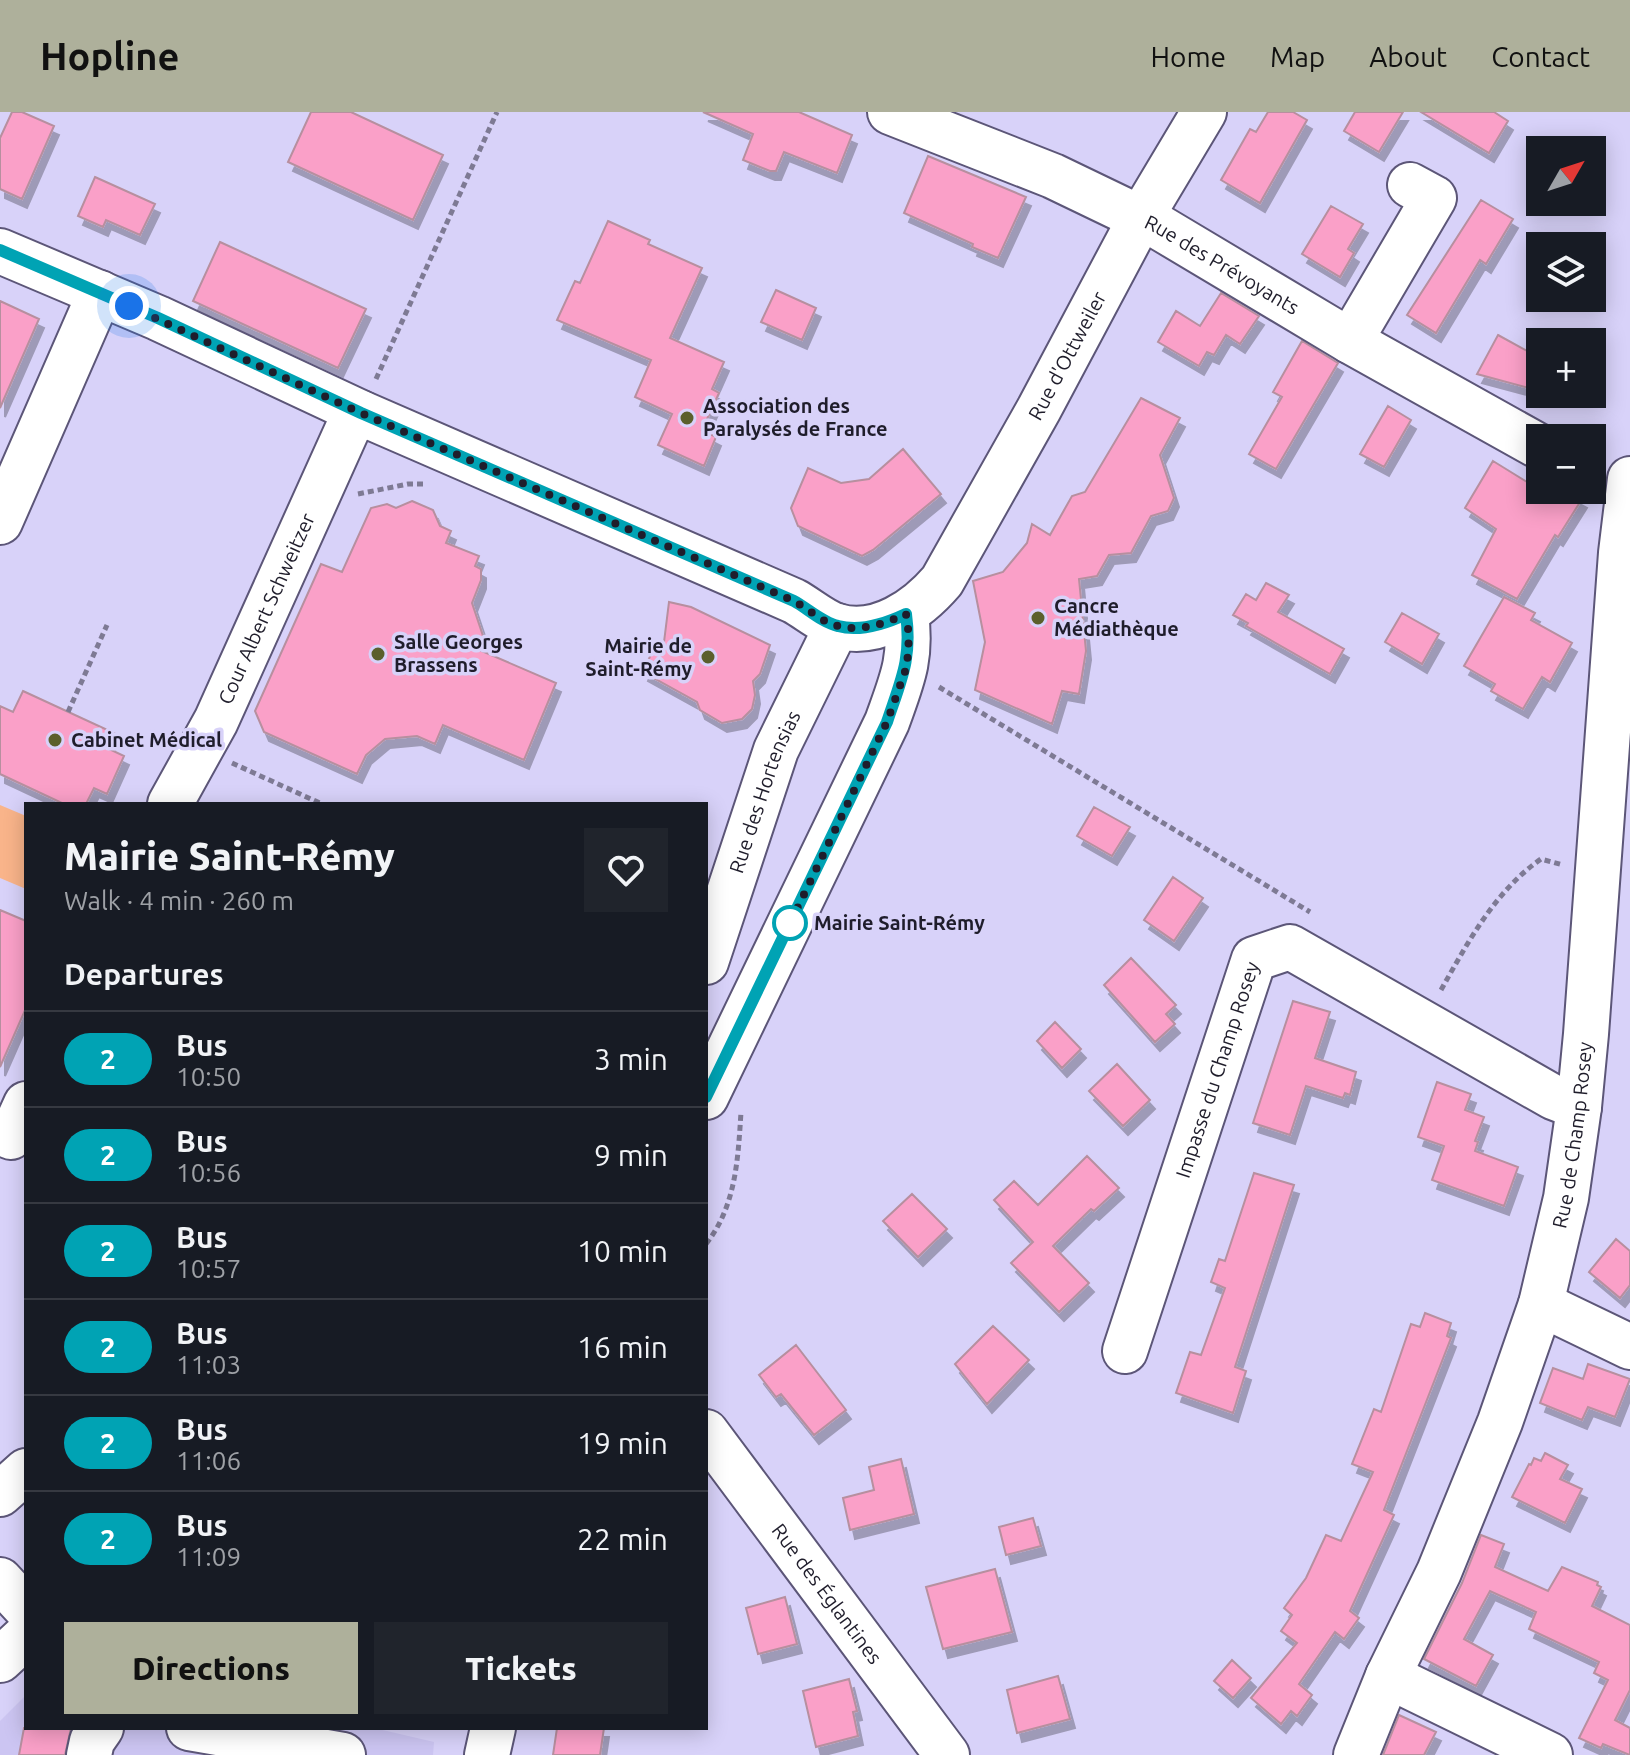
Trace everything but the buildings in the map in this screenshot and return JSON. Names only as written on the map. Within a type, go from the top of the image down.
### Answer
[{"type":"street","name":"Rue des Prévoyants","points":[[890,112],[1053,176],[1159,227],[1350,341],[1526,439]]},
{"type":"street","name":"Rue d'Ottweiler","points":[[914,622],[949,570],[1140,219],[1204,112]]},
{"type":"street","points":[[1350,341],[1434,198],[1410,185]]},
{"type":"street","points":[[0,251],[100,293],[361,413],[794,601],[837,626],[914,622],[907,666],[887,722],[708,1093]]},
{"type":"street","points":[[0,522],[100,293]]},
{"type":"street","name":"Cour Albert Schweitzer","points":[[171,802],[216,721],[348,428],[361,413]]},
{"type":"street","name":"Rue de Champ Rosey","points":[[1356,1755],[1388,1676],[1445,1559],[1500,1422],[1541,1304],[1566,1198],[1608,891],[1626,555],[1617,482]]},
{"type":"street","name":"Rue des Hortensias","points":[[708,956],[776,750],[837,626]]},
{"type":"street","name":"Impasse du Champ Rosey","points":[[1125,1351],[1254,959],[1290,947],[1553,1097],[1579,1107]]},
{"type":"street","points":[[1541,1304],[1630,1347]]},
{"type":"street","name":"Rue des Églantines","points":[[708,1435],[947,1755]]},
{"type":"street","points":[[0,1494],[24,1473]]},
{"type":"street","points":[[0,1580],[24,1606]]},
{"type":"street","points":[[0,1660],[24,1638]]},
{"type":"street","points":[[1388,1676],[1550,1755]]},
{"type":"street","points":[[89,1755],[92,1741],[100,1730]]},
{"type":"street","points":[[200,1730],[343,1755]]},
{"type":"street","points":[[487,1755],[493,1730]]},
{"type":"path","points":[[361,413],[497,112]]},
{"type":"path","points":[[311,510],[372,489],[436,484]]},
{"type":"path","points":[[914,622],[938,687],[1318,917]]},
{"type":"path","points":[[68,712],[107,625]]},
{"type":"path","points":[[201,749],[318,802]]},
{"type":"path","points":[[1427,983],[1440,991],[1473,934],[1491,910],[1518,876],[1541,859],[1608,891]]},
{"type":"shaded area","points":[[0,805],[24,815],[24,888],[0,878]]},
{"type":"shaded area","points":[[24,1697],[24,1730],[383,1730],[434,1742],[433,1755],[0,1755],[0,1721]]},
{"type":"bus line","name":"2","points":[[0,250],[158,318],[361,413],[794,601],[837,626],[888,623],[906,614],[909,636],[907,666],[887,722],[708,1093]]},
{"type":"place","name":"Association des Paralysés de France","points":[[687,418]]},
{"type":"place","name":"Cancre Médiathèque","points":[[1038,618]]},
{"type":"place","name":"Salle Georges Brassens","points":[[378,654]]},
{"type":"place","name":"Mairie de Saint-Rémy","points":[[708,657]]},
{"type":"place","name":"Cabinet Médical","points":[[55,740]]},
{"type":"place","name":"Mairie Saint-Rémy","points":[[790,923]]},
{"type":"route","points":[[129,306],[361,413],[794,601],[837,626],[888,623],[906,614],[909,636],[907,666],[887,722],[785,934],[790,923]]}]
